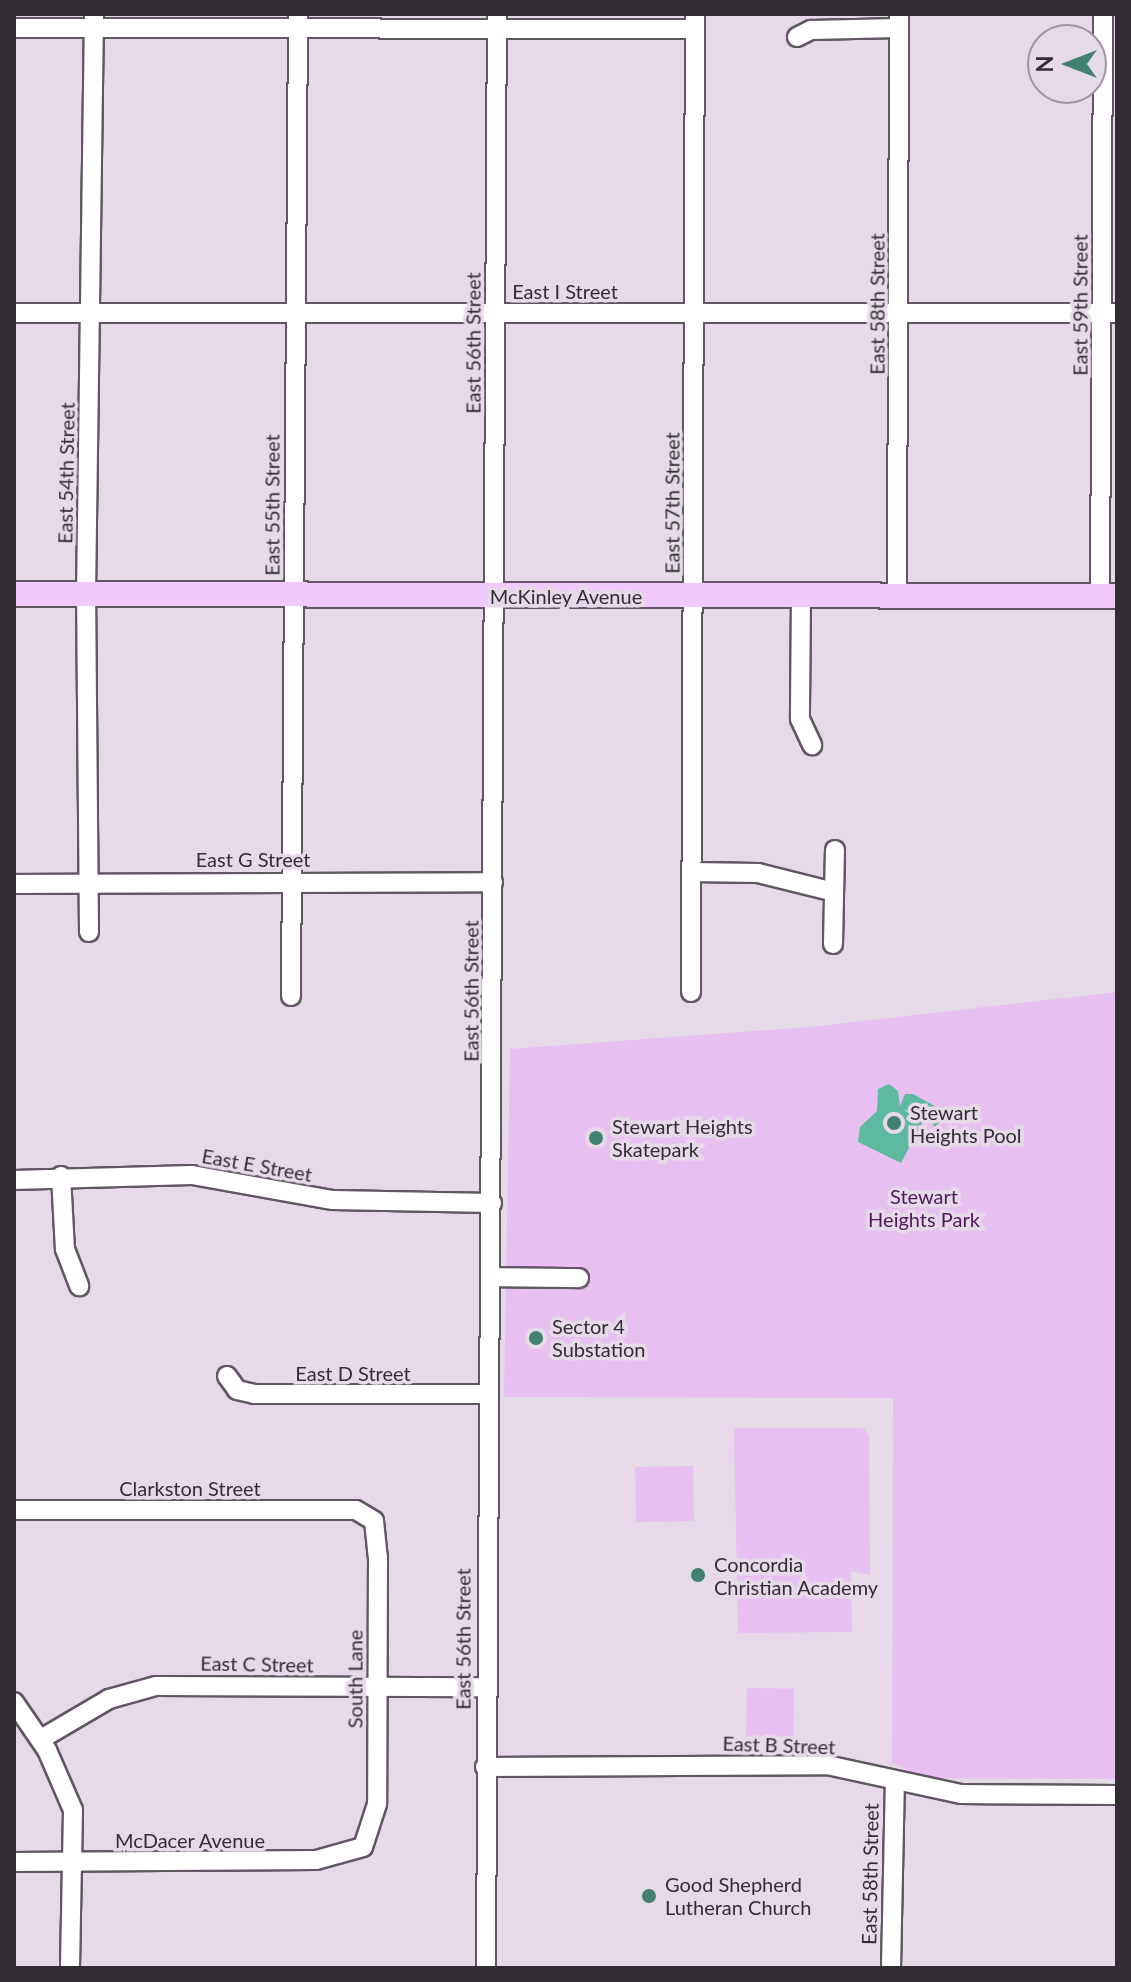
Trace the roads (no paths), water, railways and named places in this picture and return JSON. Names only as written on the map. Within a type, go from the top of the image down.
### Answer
[{"type":"main road","name":"McKinley Avenue","points":[[14,594],[1108,596]]},
{"type":"street","points":[[14,28],[94,21],[695,22]]},
{"type":"street","name":"East 54th Street","points":[[89,932],[86,595],[94,21]]},
{"type":"street","name":"East 55th Street","points":[[291,996],[298,21]]},
{"type":"street","points":[[797,37],[811,30],[899,21]]},
{"type":"street","name":"East 58th Street","points":[[897,595],[899,21]]},
{"type":"street","name":"East 59th Street","points":[[1108,21],[1108,596]]},
{"type":"street","name":"East 56th Street","points":[[486,1968],[485,1687],[492,1203],[497,22]]},
{"type":"street","name":"East 57th Street","points":[[691,992],[695,22]]},
{"type":"street","name":"East I Street","points":[[14,313],[1110,313]]},
{"type":"street","points":[[801,595],[800,719],[812,745]]},
{"type":"street","points":[[833,944],[835,850]]},
{"type":"street","points":[[692,872],[758,873],[834,892]]},
{"type":"street","name":"East G Street","points":[[14,884],[493,882]]},
{"type":"street","name":"East E Street","points":[[14,1180],[61,1176],[192,1175],[333,1200],[492,1203]]},
{"type":"street","points":[[61,1176],[65,1249],[79,1286]]},
{"type":"street","points":[[491,1277],[579,1278]]},
{"type":"street","name":"East D Street","points":[[227,1376],[237,1390],[254,1394],[488,1394]]},
{"type":"street","name":"Clarkston Street","points":[[14,1510],[366,1513]]},
{"type":"street","name":"South Lane","points":[[363,1847],[376,1811],[378,1687],[378,1537],[366,1513]]},
{"type":"street","name":"East C Street","points":[[41,1739],[109,1699],[139,1688],[485,1687]]},
{"type":"street","points":[[14,1702],[41,1739],[73,1810],[68,1863],[70,1968]]},
{"type":"street","name":"East B Street","points":[[485,1767],[827,1765],[961,1794],[1117,1795]]},
{"type":"street","name":"East 58th Street","points":[[891,1968],[895,1782]]},
{"type":"street","name":"McDacer Avenue","points":[[14,1862],[316,1860],[363,1847]]},
{"type":"place","name":"Stewart Heights Pool","points":[[894,1123]]},
{"type":"place","name":"Stewart Heights Skatepark","points":[[596,1138]]},
{"type":"place","name":"Sector 4 Substation","points":[[536,1338]]},
{"type":"place","name":"Concordia Christian Academy","points":[[698,1575]]},
{"type":"place","name":"Good Shepherd Lutheran Church","points":[[649,1896]]},
{"type":"park label","name":"Stewart Heights Park","points":[[924,1208]]}]
